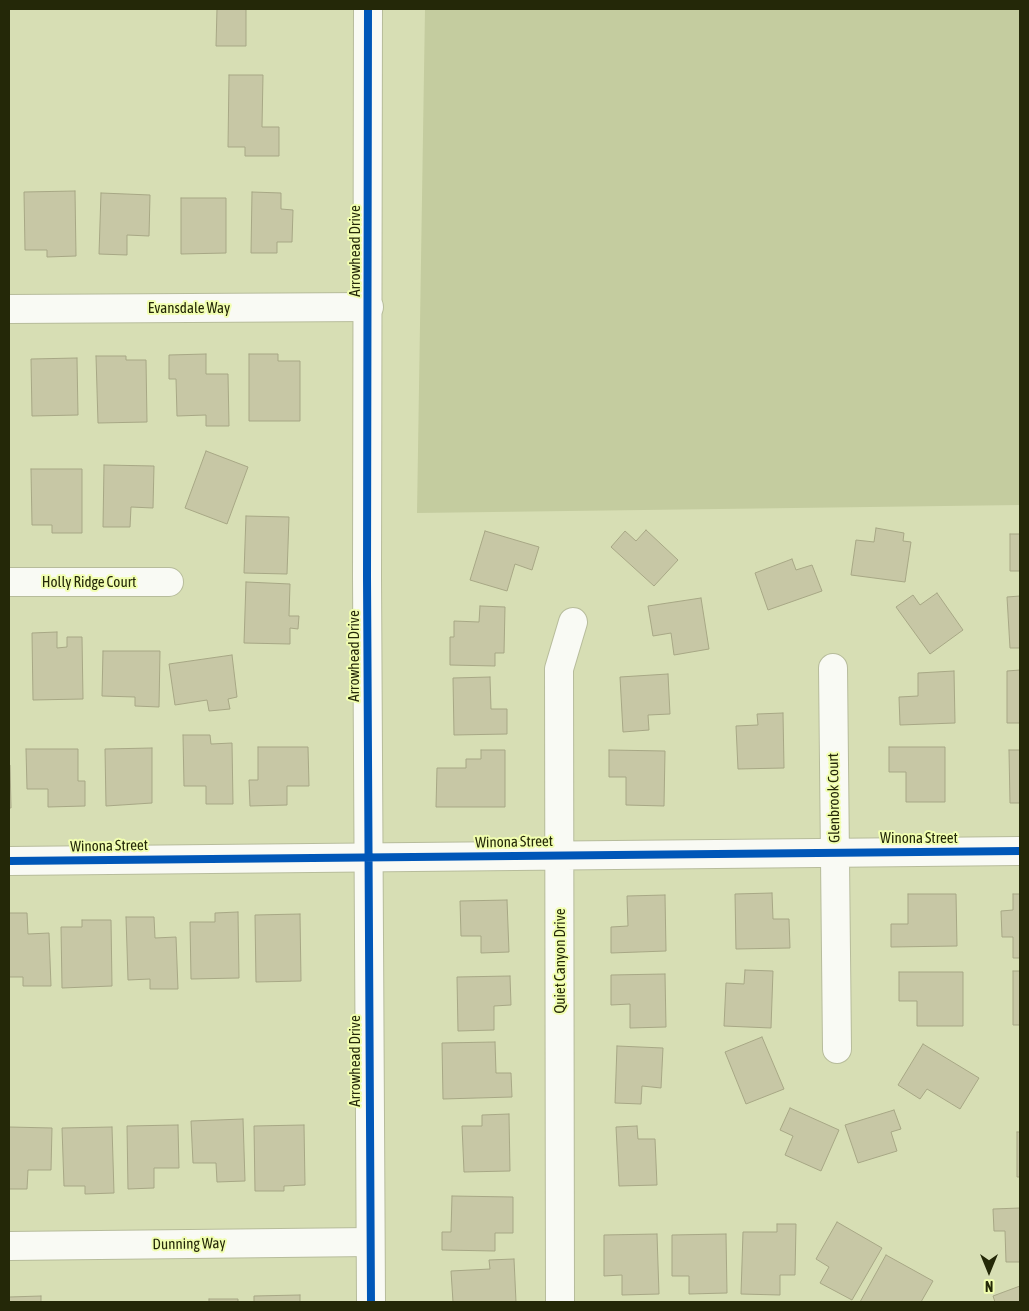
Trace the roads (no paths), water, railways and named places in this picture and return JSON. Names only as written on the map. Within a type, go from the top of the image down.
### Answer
[{"type":"street","name":"Arrowhead Drive","points":[[368,9],[368,857],[371,1302]]},
{"type":"street","name":"Evansdale Way","points":[[9,309],[369,307]]},
{"type":"street","name":"Holly Ridge Court","points":[[9,582],[169,582]]},
{"type":"street","name":"Quiet Canyon Drive","points":[[560,1302],[560,669],[573,622]]},
{"type":"street","name":"Glenbrook Court","points":[[833,668],[837,1049]]},
{"type":"street","name":"Winona Street","points":[[9,861],[1020,851]]},
{"type":"street","name":"Dunning Way","points":[[9,1246],[370,1242]]}]
